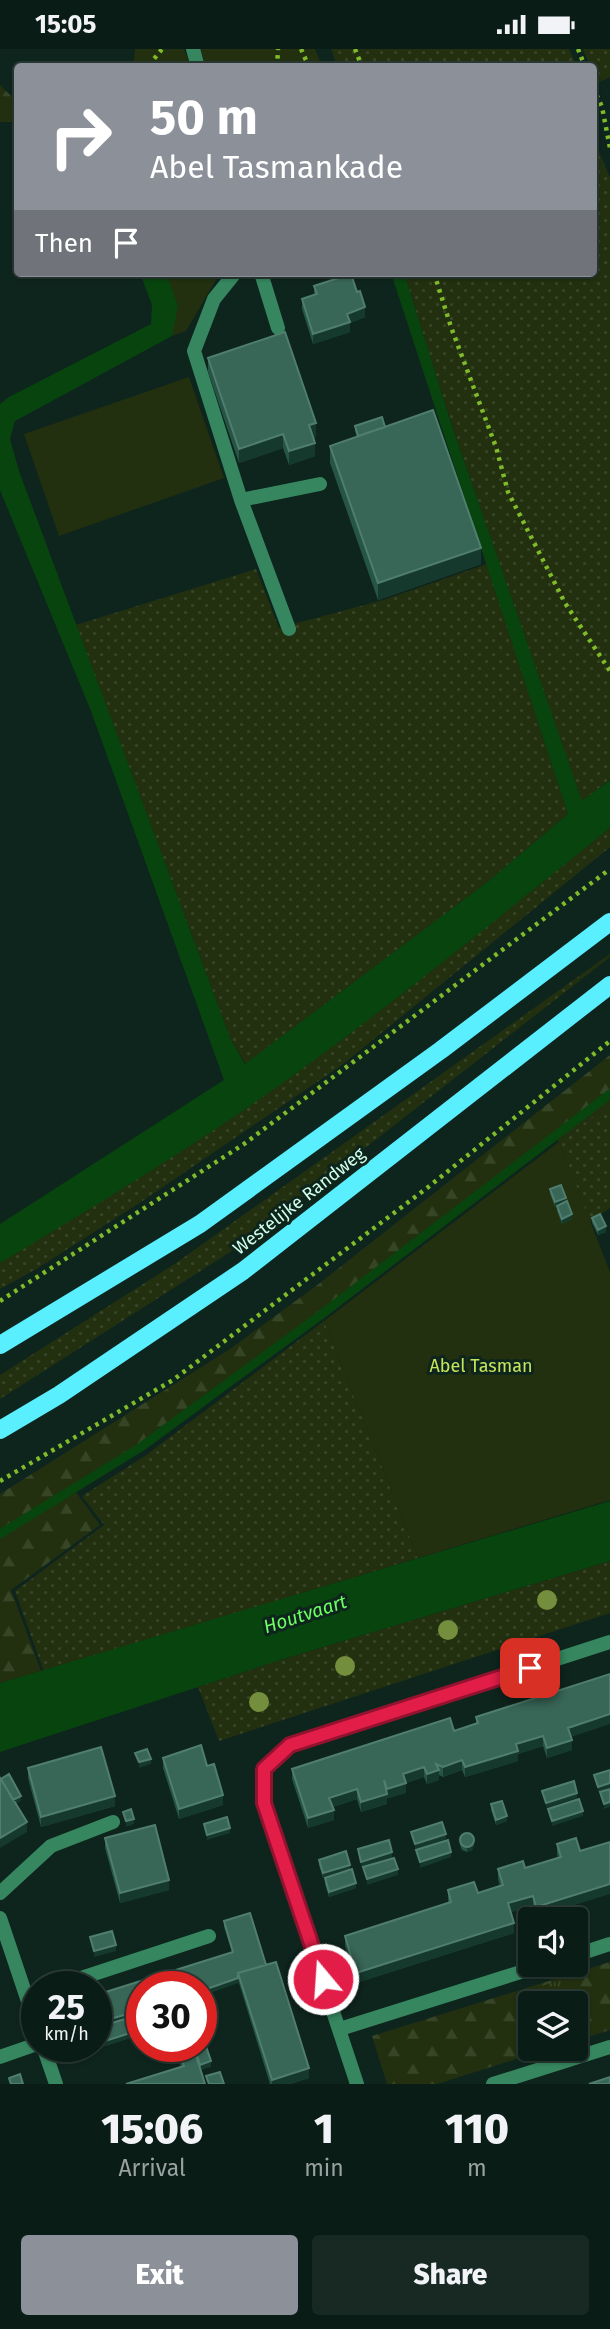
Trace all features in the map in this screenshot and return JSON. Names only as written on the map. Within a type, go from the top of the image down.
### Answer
[{"type":"main road","name":"Westelijke Randweg","points":[[0,1345],[200,1224],[441,1050],[610,922]]},
{"type":"main road","name":"Westelijke Randweg","points":[[0,1430],[59,1395],[243,1271],[610,985]]},
{"type":"street","points":[[231,277],[214,299],[194,351],[241,500],[289,629]]},
{"type":"street","points":[[262,277],[278,328]]},
{"type":"street","points":[[241,500],[320,484]]},
{"type":"street","points":[[357,2084],[264,1803],[264,1769],[290,1745],[610,1642]]},
{"type":"street","points":[[0,1893],[51,1846],[113,1822]]},
{"type":"street","points":[[0,1919],[22,1971]]},
{"type":"street","points":[[103,1971],[209,1936]]},
{"type":"street","points":[[588,1951],[610,1944]]},
{"type":"street","points":[[340,2029],[518,1973]]},
{"type":"street","points":[[493,2084],[610,2047]]},
{"type":"street","points":[[0,2057],[21,2050]]},
{"type":"street","points":[[48,2062],[56,2084]]},
{"type":"path","points":[[597,96],[602,107],[610,148]]},
{"type":"path","points":[[435,277],[495,447],[508,492],[565,603],[610,671]]},
{"type":"path","points":[[0,1301],[244,1144],[610,869]]},
{"type":"path","points":[[0,1481],[173,1380],[427,1188],[610,1041]]},
{"type":"green space","points":[[135,49],[184,49],[190,63],[133,63]]},
{"type":"green space","points":[[200,49],[315,49],[321,63],[205,63]]},
{"type":"green space","points":[[331,49],[569,49],[576,63],[336,63]]},
{"type":"green space","points":[[583,49],[610,49],[610,77],[597,83],[597,63],[589,63]]},
{"type":"green space","points":[[0,85],[14,99],[14,122],[0,122]]},
{"type":"green space","points":[[597,147],[610,178],[610,779],[582,802],[453,429],[405,277],[597,277]]},
{"type":"green space","points":[[166,277],[218,277],[186,331],[172,336]]},
{"type":"green space","points":[[189,377],[224,478],[59,536],[24,434]]},
{"type":"green space","points":[[487,564],[568,814],[490,880],[246,1064],[231,1040],[76,625],[256,569],[279,628],[383,600]]},
{"type":"green space","points":[[610,828],[610,847],[342,1065],[141,1202],[0,1289],[0,1263],[186,1147],[408,989]]},
{"type":"green space","points":[[610,954],[610,957],[238,1247],[0,1399],[0,1375],[176,1263]]},
{"type":"green space","points":[[610,1055],[610,1103],[559,1142],[552,1134],[331,1304],[75,1491],[100,1525],[11,1590],[41,1671],[0,1683],[0,1494],[230,1349],[316,1286]]},
{"type":"green space","points":[[610,1103],[610,1208],[590,1222],[559,1142]]},
{"type":"green space","name":"Abel Tasman","points":[[559,1142],[610,1272],[610,1500],[418,1558],[324,1321]]},
{"type":"green space","points":[[324,1321],[418,1558],[44,1672],[15,1591],[104,1525],[82,1496],[145,1456]]},
{"type":"green space","points":[[610,1561],[610,1613],[219,1741],[198,1687],[280,1660]]},
{"type":"green space","points":[[610,1962],[610,2030],[588,2037],[588,1991],[518,1991],[518,2058],[437,2084],[387,2084],[372,2036],[562,1977],[588,1977],[588,1969]]},
{"type":"green space","points":[[564,1979],[568,1991],[525,1991]]},
{"type":"water","points":[[142,277],[167,277],[178,306],[172,336],[15,421],[10,439],[19,471],[231,1040],[245,1064],[490,880],[568,814],[392,277],[405,277],[453,429],[582,801],[610,780],[610,828],[413,986],[256,1102],[111,1196],[0,1263],[0,1224],[224,1080],[91,711],[0,490],[0,404],[151,324],[152,305]]},
{"type":"water","name":"Houtvaart","points":[[610,1501],[610,1561],[280,1660],[0,1752],[0,1683]]},
{"type":"building","points":[[342,277],[352,277],[365,307],[347,314],[350,322],[313,334],[302,299],[317,294],[314,286]]},
{"type":"building","points":[[285,332],[316,423],[309,425],[315,443],[289,451],[283,434],[239,449],[208,358]]},
{"type":"building","points":[[433,410],[481,548],[378,583],[330,446]]},
{"type":"building","points":[[382,417],[385,427],[358,436],[355,426]]},
{"type":"building","points":[[561,1185],[566,1198],[555,1202],[550,1189]]},
{"type":"building","points":[[567,1201],[572,1214],[562,1219],[557,1206]]},
{"type":"building","points":[[600,1214],[606,1226],[598,1230],[592,1218]]},
{"type":"building","points":[[610,1674],[610,1714],[568,1728],[572,1740],[547,1748],[543,1736],[516,1744],[518,1751],[465,1767],[462,1760],[443,1767],[436,1764],[439,1770],[427,1774],[424,1767],[403,1774],[406,1783],[387,1789],[384,1780],[387,1794],[361,1802],[357,1789],[329,1798],[334,1810],[308,1818],[292,1769],[450,1718],[454,1731],[478,1723],[476,1717]]},
{"type":"building","points":[[201,1745],[207,1766],[214,1764],[223,1795],[179,1809],[163,1758]]},
{"type":"building","points":[[101,1747],[115,1796],[41,1817],[28,1768]]},
{"type":"building","points":[[147,1749],[151,1759],[139,1762],[135,1753]]},
{"type":"building","points":[[610,1770],[610,1783],[598,1787],[594,1775]]},
{"type":"building","points":[[9,1774],[21,1796],[13,1800],[1,1779]]},
{"type":"building","points":[[0,1778],[27,1822],[0,1838]]},
{"type":"building","points":[[574,1781],[577,1793],[546,1803],[542,1791]]},
{"type":"building","points":[[610,1789],[610,1802],[604,1804],[600,1792]]},
{"type":"building","points":[[579,1799],[583,1811],[552,1821],[548,1809]]},
{"type":"building","points":[[502,1801],[507,1816],[496,1820],[491,1804]]},
{"type":"building","points":[[131,1809],[134,1819],[126,1821],[123,1812]]},
{"type":"building","points":[[227,1817],[230,1828],[207,1835],[204,1824]]},
{"type":"building","points":[[442,1822],[446,1834],[415,1844],[411,1832]]},
{"type":"building","points":[[155,1825],[169,1880],[120,1893],[105,1838]]},
{"type":"building","points":[[467,1833],[472,1835],[472,1845],[467,1847],[462,1845],[460,1840],[462,1835]]},
{"type":"building","points":[[576,1838],[580,1851],[610,1842],[610,1884],[536,1907],[533,1896],[508,1903],[514,1923],[356,1973],[345,1936],[451,1902],[448,1890],[474,1882],[478,1893],[503,1885],[498,1869],[523,1861],[525,1868],[561,1857],[557,1844]]},
{"type":"building","points":[[389,1840],[392,1852],[361,1862],[358,1849]]},
{"type":"building","points":[[448,1840],[451,1852],[420,1862],[416,1850]]},
{"type":"building","points":[[346,1851],[350,1865],[323,1873],[319,1860]]},
{"type":"building","points":[[394,1858],[398,1869],[367,1879],[363,1867]]},
{"type":"building","points":[[352,1869],[356,1883],[329,1892],[325,1878]]},
{"type":"building","points":[[250,1913],[266,1965],[238,1973],[238,1978],[217,1985],[217,1971],[172,1971],[233,1952],[224,1921]]},
{"type":"building","points":[[112,1931],[116,1945],[94,1951],[90,1937]]},
{"type":"building","points":[[276,1962],[309,2068],[272,2080],[238,1973]]},
{"type":"building","points":[[126,1986],[126,2015],[112,2018],[112,1990]]},
{"type":"building","points":[[125,2019],[126,2034],[112,2039],[112,2023]]},
{"type":"building","points":[[183,2062],[198,2062],[205,2084],[126,2084],[184,2066]]},
{"type":"building","points":[[220,2072],[224,2084],[209,2084],[206,2076]]},
{"type":"building","points":[[20,2074],[23,2084],[11,2084],[9,2078]]},
{"type":"building","points":[[610,2077],[610,2084],[589,2084]]},
{"type":"waterway","points":[[0,1534],[141,1447],[322,1314],[610,1094]]},
{"type":"route","points":[[323,1979],[264,1803],[264,1769],[290,1745],[530,1668]]}]
